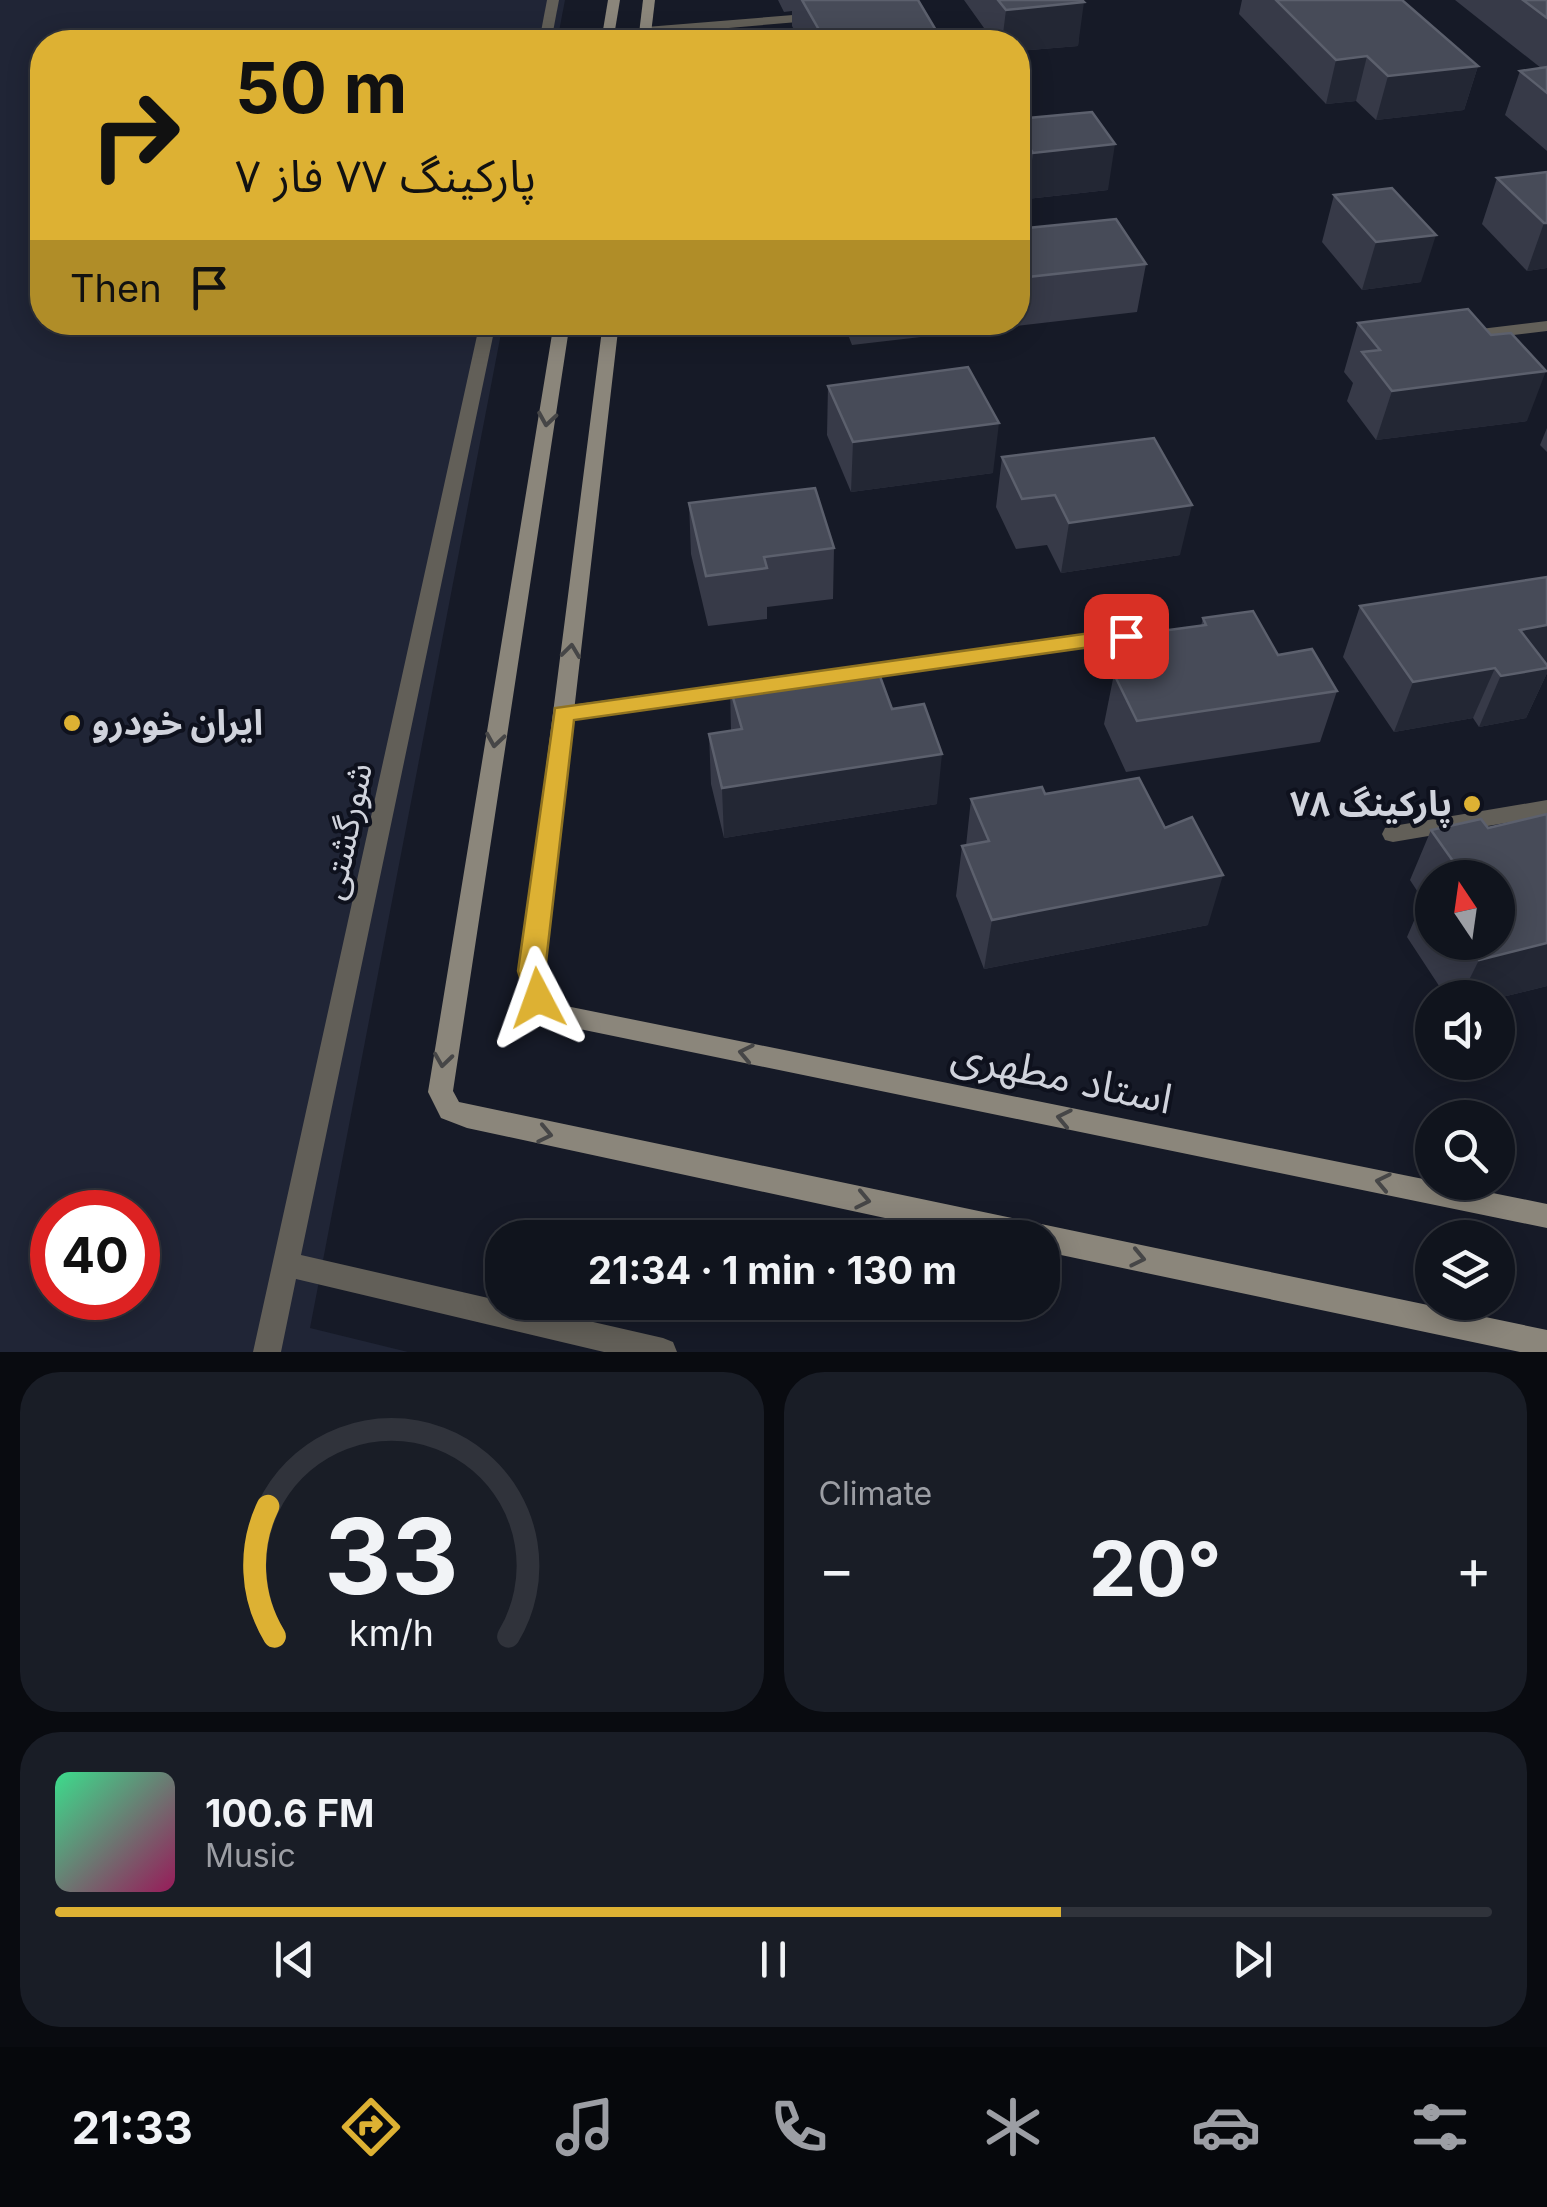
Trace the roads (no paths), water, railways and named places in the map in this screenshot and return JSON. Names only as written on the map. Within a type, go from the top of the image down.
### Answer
[{"type":"street","points":[[547,30],[553,0]]},
{"type":"street","points":[[609,30],[614,0]]},
{"type":"street","points":[[646,30],[649,0]]},
{"type":"street","points":[[678,30],[835,15]]},
{"type":"street","points":[[610,25],[632,30]]},
{"type":"street","points":[[1447,339],[1547,326]]},
{"type":"street","name":"شورگشتی","points":[[267,1352],[485,335]]},
{"type":"street","points":[[560,335],[440,1092],[450,1110],[958,1220]]},
{"type":"street","points":[[608,335],[563,714],[1126,636]]},
{"type":"street","name":"استاد مطهری","points":[[563,714],[532,971],[538,998],[560,1015],[1547,1216]]},
{"type":"street","points":[[1392,834],[1547,808]]},
{"type":"street","points":[[1060,1242],[1547,1344]]},
{"type":"street","points":[[286,1264],[663,1352]]},
{"type":"place","name":"ایران خودرو","points":[[72,723]]},
{"type":"place","name":"پارکینگ ۷۸","points":[[1472,804]]}]
